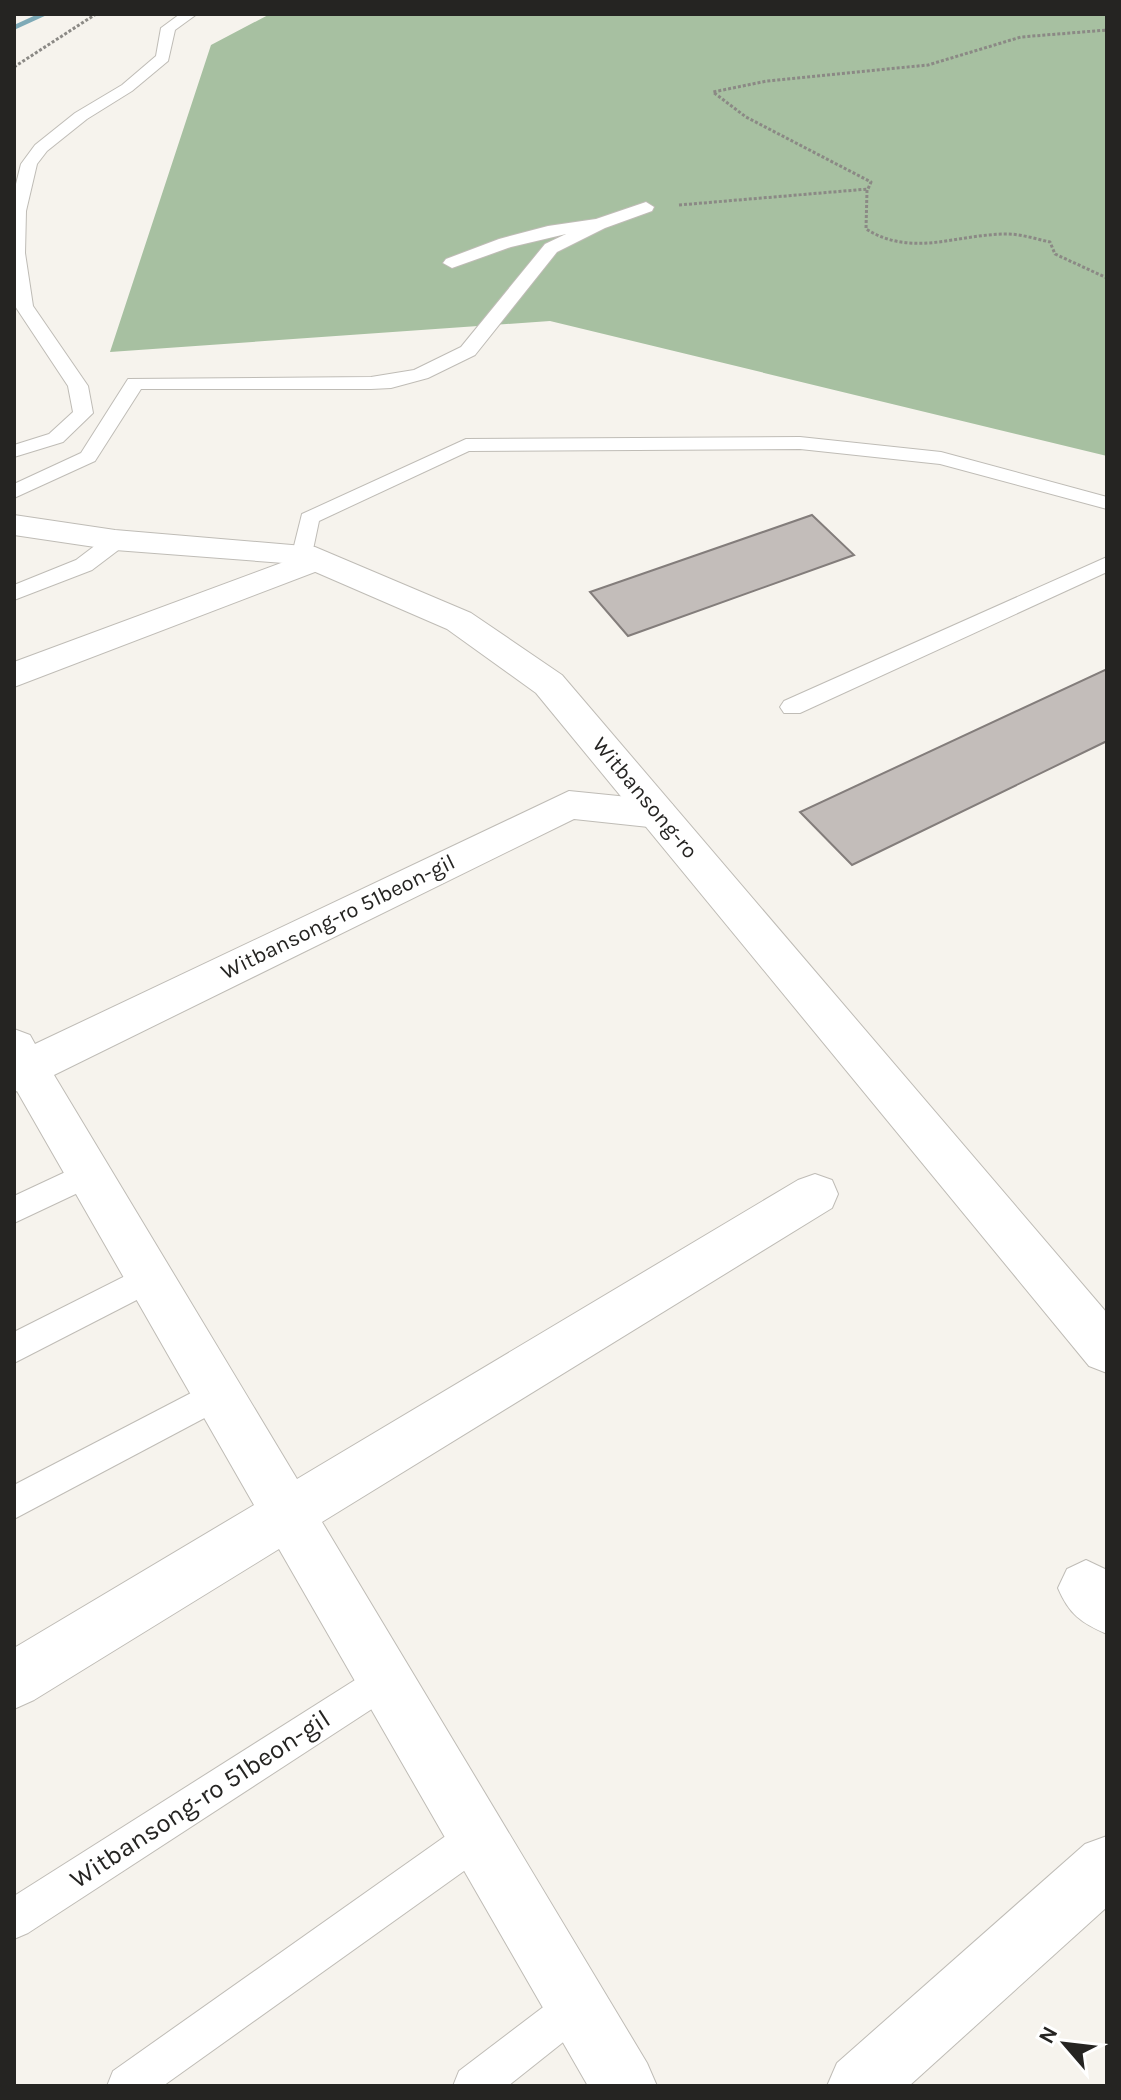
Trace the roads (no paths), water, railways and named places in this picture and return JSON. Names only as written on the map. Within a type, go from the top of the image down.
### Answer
[{"type":"street","name":"Witbansong-ro","points":[[14,525],[117,540],[310,557],[459,621],[549,684],[1107,1350]]},
{"type":"street","points":[[14,675],[310,557]]},
{"type":"street","name":"Witbansong-ro 51beon-gil","points":[[624,2086],[89,1174],[18,1063],[569,805],[658,814]]},
{"type":"street","points":[[14,1680],[815,1194]]},
{"type":"street","points":[[860,2086],[1107,1866]]},
{"type":"lane","points":[[14,451],[56,438],[83,413],[78,386],[24,306],[16,253],[18,211],[29,164],[41,148],[81,116],[127,88],[163,58],[168,28],[190,14]]},
{"type":"lane","points":[[14,492],[88,457],[135,383],[371,383],[391,382],[421,374],[468,351],[551,248],[599,224],[646,207]]},
{"type":"lane","points":[[452,263],[548,231],[599,224]]},
{"type":"lane","points":[[310,557],[309,518],[466,445],[800,443],[941,458],[1107,503]]},
{"type":"lane","points":[[14,593],[84,565],[117,540]]},
{"type":"lane","points":[[792,707],[1107,564]]},
{"type":"lane","points":[[14,1210],[89,1174]]},
{"type":"lane","points":[[14,1348],[149,1278]]},
{"type":"lane","points":[[14,1503],[218,1394]]},
{"type":"lane","name":"Witbansong-ro 51beon-gil","points":[[14,1919],[385,1679]]},
{"type":"lane","points":[[128,2086],[478,1837]]},
{"type":"lane","points":[[474,2086],[577,2006]]},
{"type":"waterway","points":[[14,28],[45,14]]}]
